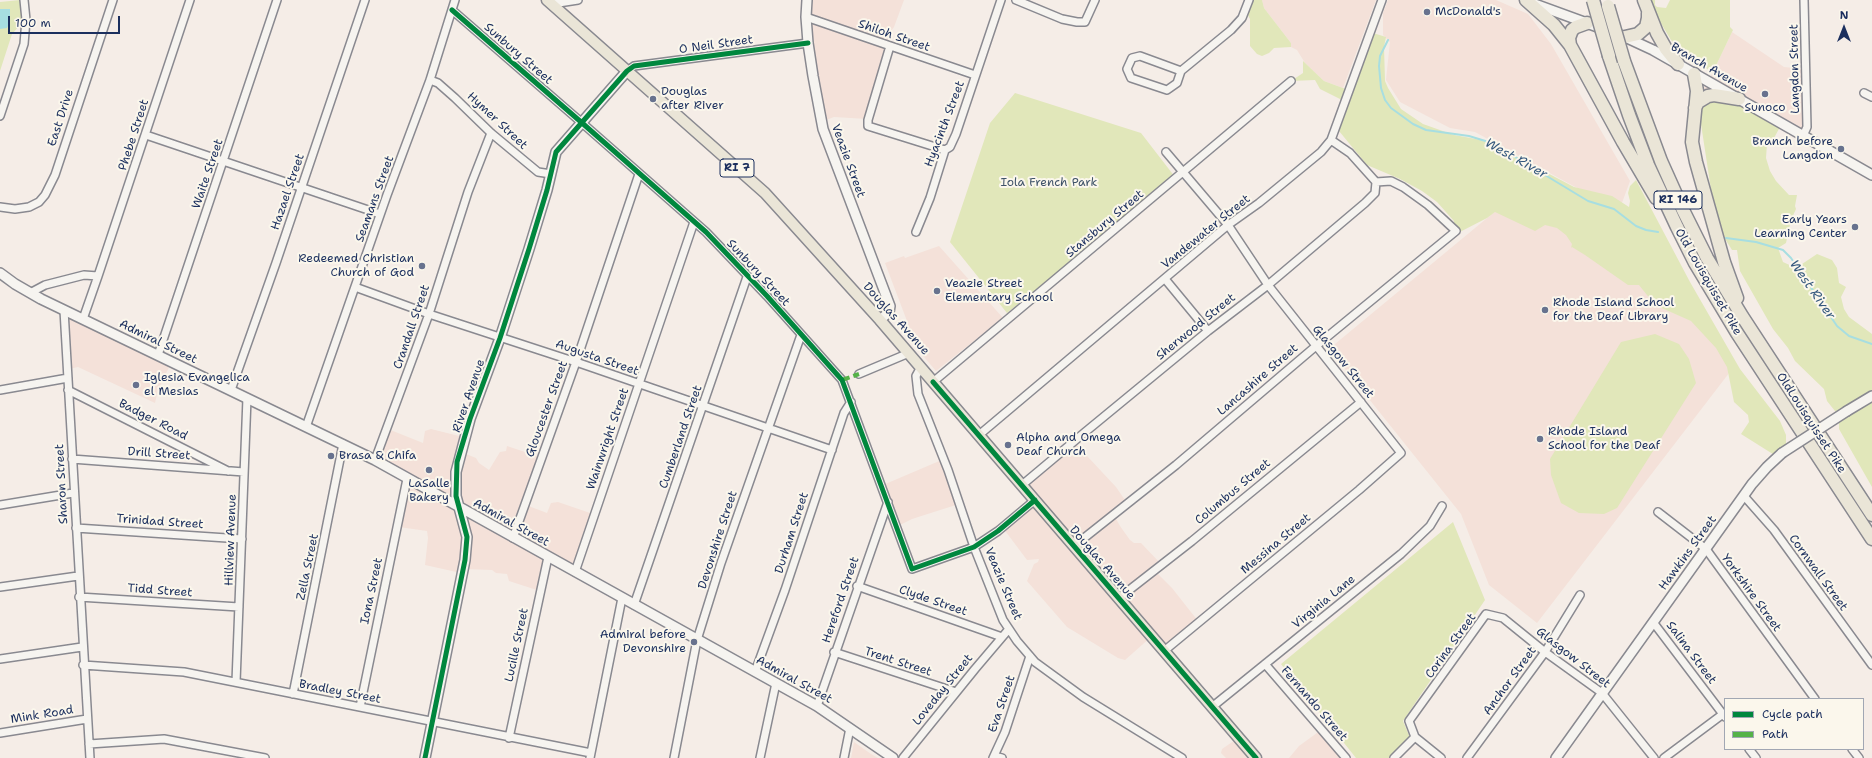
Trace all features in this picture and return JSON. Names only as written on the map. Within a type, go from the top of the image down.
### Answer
[{"type":"highway","points":[[1525,0],[1554,24],[1570,45],[1634,162],[1689,251]]},
{"type":"highway","name":"Old Louisquisset Pike","points":[[1593,0],[1609,56],[1643,153],[1689,251],[1737,333],[1872,539]]},
{"type":"highway","name":"Old Louisquisset Pike","points":[[1607,3],[1624,61],[1650,135],[1683,210],[1707,258],[1751,330]]},
{"type":"highway","points":[[1625,37],[1638,34],[1646,27],[1648,18],[1646,5]]},
{"type":"highway","points":[[1646,5],[1660,39],[1678,64]]},
{"type":"highway","points":[[1570,45],[1568,38],[1572,30],[1576,26],[1587,23]]},
{"type":"highway","points":[[1694,74],[1697,90],[1692,142],[1696,162],[1724,262],[1751,330]]},
{"type":"highway","points":[[1695,108],[1698,102],[1714,94],[1739,100]]},
{"type":"highway","name":"OldLouisquisset Pike","points":[[1751,330],[1872,515]]},
{"type":"main road","name":"Douglas Avenue","points":[[550,2],[765,193],[909,353],[1256,758]]},
{"type":"street","points":[[0,116],[24,44],[26,20],[24,0]]},
{"type":"street","name":"East Drive","points":[[0,207],[15,209],[29,207],[39,202],[45,195],[55,175],[113,0]]},
{"type":"street","name":"Phebe Street","points":[[82,319],[146,135],[190,0]]},
{"type":"street","name":"Waite Street","points":[[158,354],[224,162],[277,0]]},
{"type":"street","name":"Hazael Street","points":[[231,390],[365,0]]},
{"type":"street","name":"Seamans Street","points":[[306,427],[380,214],[430,80],[455,0]]},
{"type":"street","points":[[550,2],[578,0]]},
{"type":"street","name":"Veazie Street","points":[[807,0],[806,17],[812,76],[823,129],[890,306],[889,312],[880,320]]},
{"type":"street","name":"Hyacinth Street","points":[[916,232],[930,198],[945,150],[950,147],[956,134],[1000,0]]},
{"type":"street","points":[[1016,0],[1062,19],[1077,22],[1085,22],[1095,0]]},
{"type":"street","points":[[1181,71],[1140,56],[1132,58],[1127,69],[1131,78],[1167,90],[1177,84],[1181,71],[1232,30],[1242,18],[1249,0]]},
{"type":"street","name":"Vandewater Street","points":[[979,434],[1228,225],[1321,152],[1330,140],[1382,0]]},
{"type":"street","name":"Branch Avenue","points":[[1525,0],[1625,37],[1653,50],[1872,175]]},
{"type":"street","name":"Langdon Street","points":[[1803,136],[1807,126],[1804,0]]},
{"type":"street","name":"Sunbury Street","points":[[452,10],[694,222],[748,276],[842,380],[912,568],[974,547]]},
{"type":"street","name":"Shiloh Street","points":[[806,17],[975,75]]},
{"type":"street","name":"O Neil Street","points":[[627,71],[634,66],[808,43]]},
{"type":"street","points":[[890,46],[868,120],[868,126],[945,150]]},
{"type":"street","name":"River Avenue","points":[[425,758],[465,560],[467,537],[456,496],[457,462],[470,419],[500,338],[551,174],[552,162],[556,152],[627,71]]},
{"type":"street","name":"Hymer Street","points":[[430,80],[438,83],[491,133],[538,172],[551,174]]},
{"type":"street","name":"Stansbury Street","points":[[933,382],[1291,81]]},
{"type":"street","points":[[1864,92],[1872,97]]},
{"type":"street","name":"Crandall Street","points":[[375,460],[429,314],[468,192],[491,133]]},
{"type":"street","points":[[146,135],[380,214]]},
{"type":"street","points":[[1330,140],[1350,153],[1376,182]]},
{"type":"street","name":"Glasgow Street","points":[[1166,152],[1228,225],[1268,285],[1402,453]]},
{"type":"street","name":"Gloucester Street","points":[[513,538],[576,362],[639,174]]},
{"type":"street","name":"Lancashire Street","points":[[1074,546],[1176,465],[1316,346],[1456,232],[1428,205],[1403,187],[1391,182],[1376,182]]},
{"type":"street","name":"Sherwood Street","points":[[1022,485],[1208,331],[1268,285],[1365,203],[1375,193],[1376,182]]},
{"type":"street","name":"Wainwright Street","points":[[575,572],[694,222]]},
{"type":"street","name":"Admiral Street","points":[[0,273],[30,293],[82,319],[158,354],[375,460],[460,509],[817,706],[893,758]]},
{"type":"street","points":[[30,293],[45,285],[84,275],[98,276]]},
{"type":"street","name":"Cumberland Street","points":[[634,605],[704,407],[748,276]]},
{"type":"street","points":[[1165,279],[1208,331]]},
{"type":"street","name":"Augusta Street","points":[[355,287],[429,314],[576,362],[832,450]]},
{"type":"street","points":[[0,390],[68,378],[64,310]]},
{"type":"street","name":"Devonshire Street","points":[[674,758],[698,640],[721,563],[800,335]]},
{"type":"street","points":[[859,374],[909,353]]},
{"type":"street","name":"Veazie Street","points":[[921,367],[916,376],[918,394],[948,470],[974,547],[1003,620],[1017,641],[1036,662],[1083,697],[1182,758]]},
{"type":"street","name":"Sharon Street","points":[[68,378],[79,597]]},
{"type":"street","name":"Badger Road","points":[[68,390],[228,470]]},
{"type":"street","name":"Hawkins Street","points":[[1556,758],[1744,496],[1767,467],[1782,453],[1846,411],[1872,396]]},
{"type":"street","name":"Hillview Avenue","points":[[236,682],[247,398]]},
{"type":"street","name":"Durham Street","points":[[755,672],[844,413],[851,402]]},
{"type":"street","name":"Columbus Street","points":[[1119,598],[1192,541],[1361,402]]},
{"type":"street","name":"Zella Street","points":[[293,694],[343,444]]},
{"type":"street","name":"Messina Street","points":[[1164,651],[1402,453]]},
{"type":"street","name":"Drill Street","points":[[72,459],[244,472]]},
{"type":"street","name":"Iona Street","points":[[360,707],[407,479]]},
{"type":"street","points":[[0,504],[73,493]]},
{"type":"street","name":"Cornwall Street","points":[[1744,496],[1774,530],[1872,665]]},
{"type":"street","points":[[974,547],[998,531],[1035,500]]},
{"type":"street","name":"Hereford Street","points":[[817,706],[834,652],[888,502]]},
{"type":"street","name":"Virginia Lane","points":[[1212,707],[1401,554],[1430,526],[1442,506]]},
{"type":"street","name":"Yorkshire Street","points":[[1658,512],[1706,549],[1813,698]]},
{"type":"street","name":"Trinidad Street","points":[[76,528],[242,539]]},
{"type":"street","name":"Lucille Street","points":[[509,738],[548,557]]},
{"type":"street","points":[[0,587],[78,576]]},
{"type":"street","name":"Clyde Street","points":[[857,586],[1002,637]]},
{"type":"street","name":"Anchor Street","points":[[1467,758],[1545,652],[1580,595]]},
{"type":"street","points":[[79,597],[90,758]]},
{"type":"street","name":"Tidd Street","points":[[79,597],[239,607]]},
{"type":"street","points":[[590,756],[622,598]]},
{"type":"street","name":"Corina Street","points":[[1415,737],[1409,721],[1486,614],[1503,618]]},
{"type":"street","name":"Glasgow Street","points":[[1503,618],[1545,652],[1602,694],[1654,758]]},
{"type":"street","name":"Salina Street","points":[[1653,622],[1724,715]]},
{"type":"street","name":"Loveday Street","points":[[903,758],[1009,629]]},
{"type":"street","points":[[0,660],[82,647]]},
{"type":"street","name":"Trent Street","points":[[834,652],[956,692]]},
{"type":"street","name":"Eva Street","points":[[994,757],[1005,732],[1030,656]]},
{"type":"street","name":"Fernando Street","points":[[1265,664],[1346,758]]},
{"type":"street","name":"Bradley Street","points":[[83,665],[184,672],[360,707],[590,756]]},
{"type":"street","points":[[760,758],[776,683]]},
{"type":"street","points":[[1664,758],[1724,715]]},
{"type":"street","name":"Mink Road","points":[[0,733],[87,719]]},
{"type":"street","points":[[844,758],[850,728]]},
{"type":"street","points":[[1394,758],[1415,737],[1441,758]]},
{"type":"street","points":[[89,744],[164,739],[265,758]]},
{"type":"street","points":[[1750,750],[1756,758]]},
{"type":"street","points":[[1853,750],[1859,758]]},
{"type":"street","points":[[994,757],[1002,758]]},
{"type":"shaded area","points":[[807,0],[904,0],[894,27],[891,31],[867,119],[834,117],[821,122]]},
{"type":"shaded area","points":[[1262,0],[1376,0],[1343,88],[1324,81],[1305,63],[1297,50],[1291,47],[1291,43],[1264,8]]},
{"type":"shaded area","points":[[1388,0],[1496,0],[1528,14],[1551,44],[1630,181],[1619,211],[1475,132],[1450,128],[1400,102],[1386,80],[1390,42],[1383,35],[1383,13]]},
{"type":"shaded area","points":[[1732,32],[1784,67],[1804,69],[1807,126],[1803,134],[1705,92],[1704,88]]},
{"type":"shaded area","name":"Rhode Island School for the Deaf","points":[[1533,180],[1663,258],[1736,364],[1537,623],[1489,585],[1461,514],[1329,349]]},
{"type":"shaded area","name":"Veazie Street Elementary School","points":[[939,246],[1003,318],[936,371],[918,350],[885,263],[904,256],[905,258]]},
{"type":"shaded area","points":[[67,314],[171,363],[158,390],[155,403],[78,367],[69,369]]},
{"type":"shaded area","points":[[388,429],[423,443],[425,431],[431,429],[463,437],[461,452],[476,458],[479,463],[489,470],[500,452],[506,451],[507,446],[540,457],[526,505],[547,513],[551,503],[558,502],[593,514],[575,571],[550,561],[540,591],[509,581],[507,574],[496,573],[492,570],[465,569],[461,573],[425,565],[428,538],[427,531],[399,527],[407,481],[375,464]]},
{"type":"shaded area","points":[[1074,442],[1116,487],[1127,503],[1115,517],[1120,526],[1130,540],[1134,543],[1141,543],[1161,564],[1155,571],[1172,588],[1198,621],[1165,650],[1151,637],[1125,660],[1118,658],[1067,627],[1027,581],[1034,564],[1038,562],[1039,559],[1027,560],[1003,528],[1034,501],[1024,486]]},
{"type":"shaded area","points":[[944,459],[959,504],[912,519],[898,526],[883,485]]},
{"type":"shaded area","points":[[1321,730],[1346,758],[1289,758],[1299,746]]},
{"type":"shaded area","points":[[1238,738],[1257,758],[1226,758],[1221,753],[1222,749]]},
{"type":"shaded area","points":[[854,742],[871,754],[878,758],[851,758]]},
{"type":"green space","points":[[20,0],[22,23],[12,34],[0,71],[0,2]]},
{"type":"green space","points":[[1249,0],[1262,0],[1264,8],[1291,43],[1291,47],[1274,48],[1269,53],[1262,56],[1257,54],[1250,46],[1250,19],[1245,10]]},
{"type":"green space","points":[[1650,0],[1655,0],[1655,5],[1657,7],[1666,8],[1670,0],[1730,0],[1730,27],[1733,30],[1713,72],[1690,60],[1671,40],[1653,10]]},
{"type":"green space","points":[[1373,33],[1386,37],[1384,47],[1385,81],[1388,88],[1401,109],[1423,124],[1454,135],[1487,141],[1493,146],[1574,187],[1612,196],[1629,207],[1630,201],[1628,193],[1630,186],[1636,180],[1690,282],[1740,369],[1780,421],[1786,435],[1786,449],[1776,456],[1741,434],[1749,422],[1748,415],[1734,402],[1727,367],[1716,348],[1691,321],[1655,305],[1639,285],[1628,285],[1585,255],[1572,247],[1571,248],[1572,244],[1566,235],[1557,228],[1545,225],[1535,231],[1495,212],[1487,218],[1454,235],[1454,221],[1437,202],[1422,191],[1400,179],[1367,165],[1339,131],[1348,103],[1320,89],[1315,80],[1291,81],[1303,73],[1303,61],[1324,81],[1351,91]]},
{"type":"green space","name":"Iola French Park","points":[[1015,93],[1141,133],[1175,177],[1007,313],[950,242],[990,123]]},
{"type":"green space","points":[[1704,93],[1725,96],[1780,127],[1774,138],[1767,144],[1766,158],[1770,171],[1776,181],[1789,195],[1797,195],[1795,206],[1796,209],[1791,220],[1786,243],[1778,248],[1783,262],[1796,268],[1817,254],[1832,260],[1837,268],[1839,283],[1846,287],[1841,297],[1844,309],[1849,317],[1872,334],[1872,487],[1839,429],[1839,416],[1827,401],[1824,389],[1795,361],[1788,348],[1773,329],[1740,271],[1737,250],[1732,250],[1722,234],[1712,196],[1699,111]]},
{"type":"green space","points":[[1655,334],[1679,344],[1689,359],[1696,383],[1617,508],[1604,514],[1579,513],[1561,503],[1551,475],[1550,459],[1621,342]]},
{"type":"green space","points":[[1453,522],[1485,600],[1403,721],[1413,745],[1397,758],[1356,758],[1281,664]]},
{"type":"water","points":[[0,9],[10,9],[10,22],[7,28],[0,29]]},
{"type":"waterway","name":"West River","points":[[1388,40],[1380,56],[1379,66],[1381,88],[1385,100],[1391,108],[1413,124],[1426,130],[1469,136],[1492,143],[1588,201],[1614,209],[1636,226],[1646,230],[1658,232]]},
{"type":"waterway","name":"West River","points":[[1726,238],[1756,242],[1783,250],[1791,258],[1837,326],[1849,336],[1872,344]]},
{"type":"marked path","points":[[842,380],[859,374]]},
{"type":"cycle path","points":[[452,10],[706,232],[767,296],[842,380],[912,569],[974,547],[998,531],[1035,500]]},
{"type":"cycle path","points":[[425,758],[465,560],[467,537],[456,496],[457,462],[470,419],[500,338],[529,249],[547,190],[556,152],[627,71],[634,66],[808,43]]},
{"type":"cycle path","points":[[933,382],[1256,758]]},
{"type":"place","name":"McDonald's","points":[[1427,12]]},
{"type":"place","name":"Sunoco","points":[[1765,94]]},
{"type":"place","name":"Douglas after River","points":[[653,99]]},
{"type":"place","name":"Branch before Langdon","points":[[1841,149]]},
{"type":"place","name":"Early Years Learning Center","points":[[1855,227]]},
{"type":"place","name":"Redeemed Christian Church of God","points":[[422,266]]},
{"type":"place","name":"Veazie Street Elementary School","points":[[937,291]]},
{"type":"place","name":"Rhode Island School for the Deaf Library","points":[[1545,310]]},
{"type":"place","name":"Iglesia Evangelica el Mesias","points":[[136,385]]},
{"type":"place","name":"Rhode Island School for the Deaf","points":[[1540,439]]},
{"type":"place","name":"Alpha and Omega Deaf Church","points":[[1008,445]]},
{"type":"place","name":"Brasa & Chifa","points":[[331,456]]},
{"type":"place","name":"LaSalle Bakery","points":[[429,470]]},
{"type":"place","name":"Admiral before Devonshire","points":[[694,642]]}]
